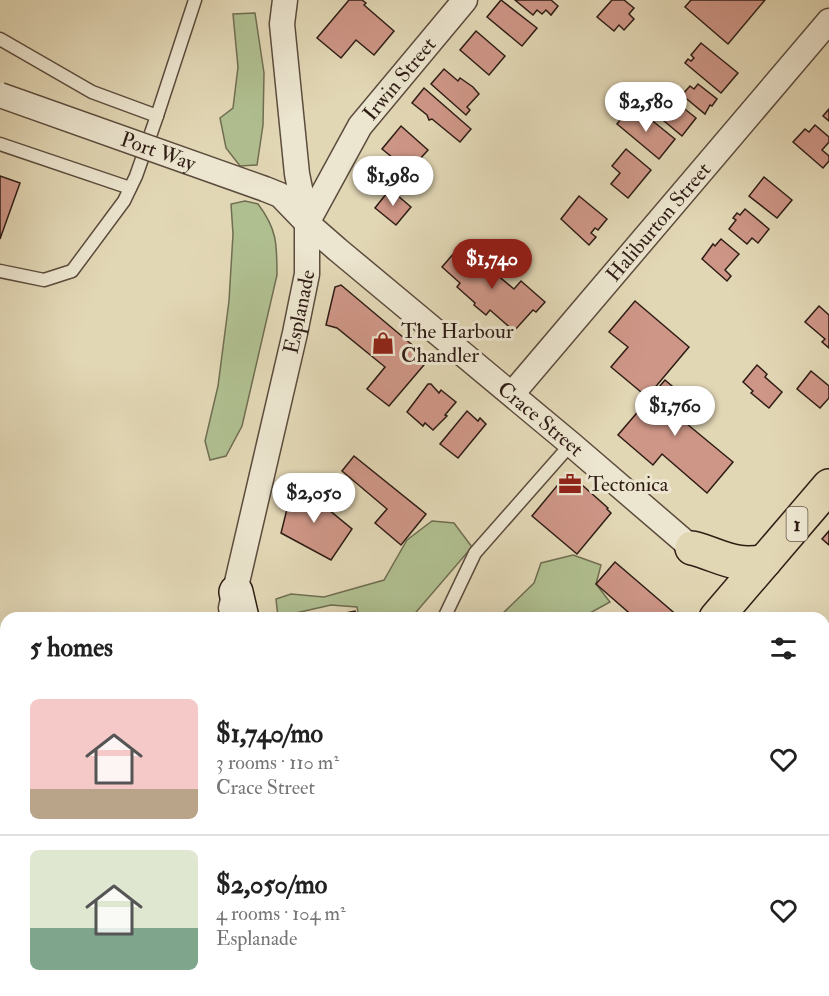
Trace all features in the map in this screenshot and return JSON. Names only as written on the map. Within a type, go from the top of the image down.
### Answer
[{"type":"highway","name":"1","points":[[722,612],[829,486]]},
{"type":"highway","points":[[692,548],[747,565],[765,561]]},
{"type":"highway","points":[[692,548],[724,593],[720,612]]},
{"type":"street","name":"Esplanade","points":[[235,610],[307,274],[307,223],[297,174],[282,24],[285,0]]},
{"type":"street","name":"Irwin Street","points":[[307,223],[360,126],[465,0]]},
{"type":"street","name":"Haliburton Street","points":[[512,394],[829,21]]},
{"type":"street","name":"Port Way","points":[[0,95],[280,195],[307,223]]},
{"type":"street","name":"Crace Street","points":[[307,223],[572,444],[692,548]]},
{"type":"lane","points":[[0,272],[44,280],[72,270],[124,201],[157,116],[195,0]]},
{"type":"lane","points":[[0,39],[92,92],[157,116]]},
{"type":"lane","points":[[0,144],[130,188]]},
{"type":"lane","points":[[447,612],[475,553],[572,444]]},
{"type":"green space","points":[[255,13],[264,73],[263,125],[257,165],[240,166],[226,148],[220,118],[233,108],[238,67],[233,14]]},
{"type":"green space","points":[[245,201],[258,204],[269,221],[275,237],[277,275],[242,426],[226,456],[210,460],[205,441],[218,386],[229,301],[233,234],[231,204]]},
{"type":"green space","points":[[432,521],[454,523],[472,547],[416,612],[358,612],[357,607],[331,605],[300,612],[277,612],[276,599],[291,594],[324,597],[384,580],[407,540]]},
{"type":"green space","points":[[573,555],[601,565],[596,584],[610,602],[592,612],[504,612],[534,583],[541,563]]},
{"type":"building","points":[[349,0],[362,0],[366,3],[364,5],[394,31],[374,55],[356,40],[341,58],[317,38]]},
{"type":"building","points":[[501,0],[537,28],[522,46],[487,17]]},
{"type":"building","points":[[515,0],[551,0],[558,6],[551,15],[546,10],[542,14],[537,10],[533,15]]},
{"type":"building","points":[[612,0],[624,0],[634,8],[629,14],[634,19],[624,30],[619,25],[614,31],[597,17]]},
{"type":"building","points":[[691,0],[765,0],[728,44],[685,7]]},
{"type":"building","points":[[476,31],[505,56],[489,75],[460,50]]},
{"type":"building","points":[[701,43],[738,73],[721,93],[685,63],[688,59],[691,61],[694,58],[691,55]]},
{"type":"building","points":[[444,69],[458,81],[460,78],[473,87],[479,94],[467,107],[470,110],[466,115],[431,84]]},
{"type":"building","points":[[698,84],[717,99],[705,114],[682,95],[690,86],[694,89]]},
{"type":"building","points":[[424,88],[471,129],[460,142],[432,119],[429,120],[427,115],[412,103]]},
{"type":"building","points":[[666,94],[696,118],[682,136],[652,111]]},
{"type":"building","points":[[630,108],[641,117],[644,114],[675,139],[659,159],[617,124]]},
{"type":"building","points":[[829,109],[829,121],[823,116]]},
{"type":"building","points":[[815,125],[829,137],[829,142],[822,150],[829,156],[829,161],[823,168],[793,142],[805,129],[809,132]]},
{"type":"building","points":[[401,126],[428,150],[420,159],[425,163],[415,176],[382,149]]},
{"type":"building","points":[[626,149],[651,170],[628,198],[611,184],[620,173],[612,166]]},
{"type":"building","points":[[0,176],[20,183],[0,239]]},
{"type":"building","points":[[764,177],[792,200],[777,218],[749,196]]},
{"type":"building","points":[[390,189],[411,207],[396,225],[375,208]]},
{"type":"building","points":[[579,196],[607,219],[598,230],[595,228],[591,233],[596,237],[589,245],[561,219]]},
{"type":"building","points":[[745,209],[769,229],[758,243],[752,238],[747,244],[729,229],[736,220],[733,218],[737,213],[740,215]]},
{"type":"building","points":[[721,239],[739,254],[725,270],[731,276],[727,281],[702,259],[713,244],[715,246]]},
{"type":"building","points":[[461,245],[514,289],[521,281],[545,302],[536,312],[533,310],[514,331],[490,310],[486,315],[457,287],[460,283],[442,267]]},
{"type":"building","name":"The Harbour Chandler","points":[[341,285],[429,359],[389,406],[367,389],[385,367],[337,328],[326,325],[335,287]]},
{"type":"building","points":[[635,301],[689,347],[647,397],[611,367],[628,347],[609,332]]},
{"type":"building","points":[[819,306],[829,315],[829,348],[822,342],[825,339],[805,322]]},
{"type":"building","points":[[757,365],[767,374],[765,377],[782,392],[769,408],[751,393],[753,391],[743,382]]},
{"type":"building","points":[[811,371],[829,386],[829,398],[820,408],[797,389]]},
{"type":"building","points":[[665,380],[699,409],[687,424],[733,462],[707,493],[662,454],[653,465],[618,435]]},
{"type":"building","points":[[428,384],[431,384],[439,393],[441,390],[456,402],[445,415],[447,416],[433,430],[425,423],[423,426],[407,412]]},
{"type":"building","points":[[467,411],[478,421],[480,418],[486,424],[458,458],[440,444]]},
{"type":"building","points":[[354,456],[426,514],[401,545],[375,523],[387,509],[342,471]]},
{"type":"building","points":[[566,475],[571,479],[573,477],[611,513],[577,554],[532,516]]},
{"type":"building","points":[[294,481],[352,529],[331,560],[281,533]]},
{"type":"building","points":[[829,531],[829,545],[822,539]]},
{"type":"building","points":[[615,562],[673,612],[628,612],[596,584]]},
{"type":"place","name":"The Harbour Chandler","points":[[383,343]]},
{"type":"place","name":"Tectonica","points":[[570,484]]}]
